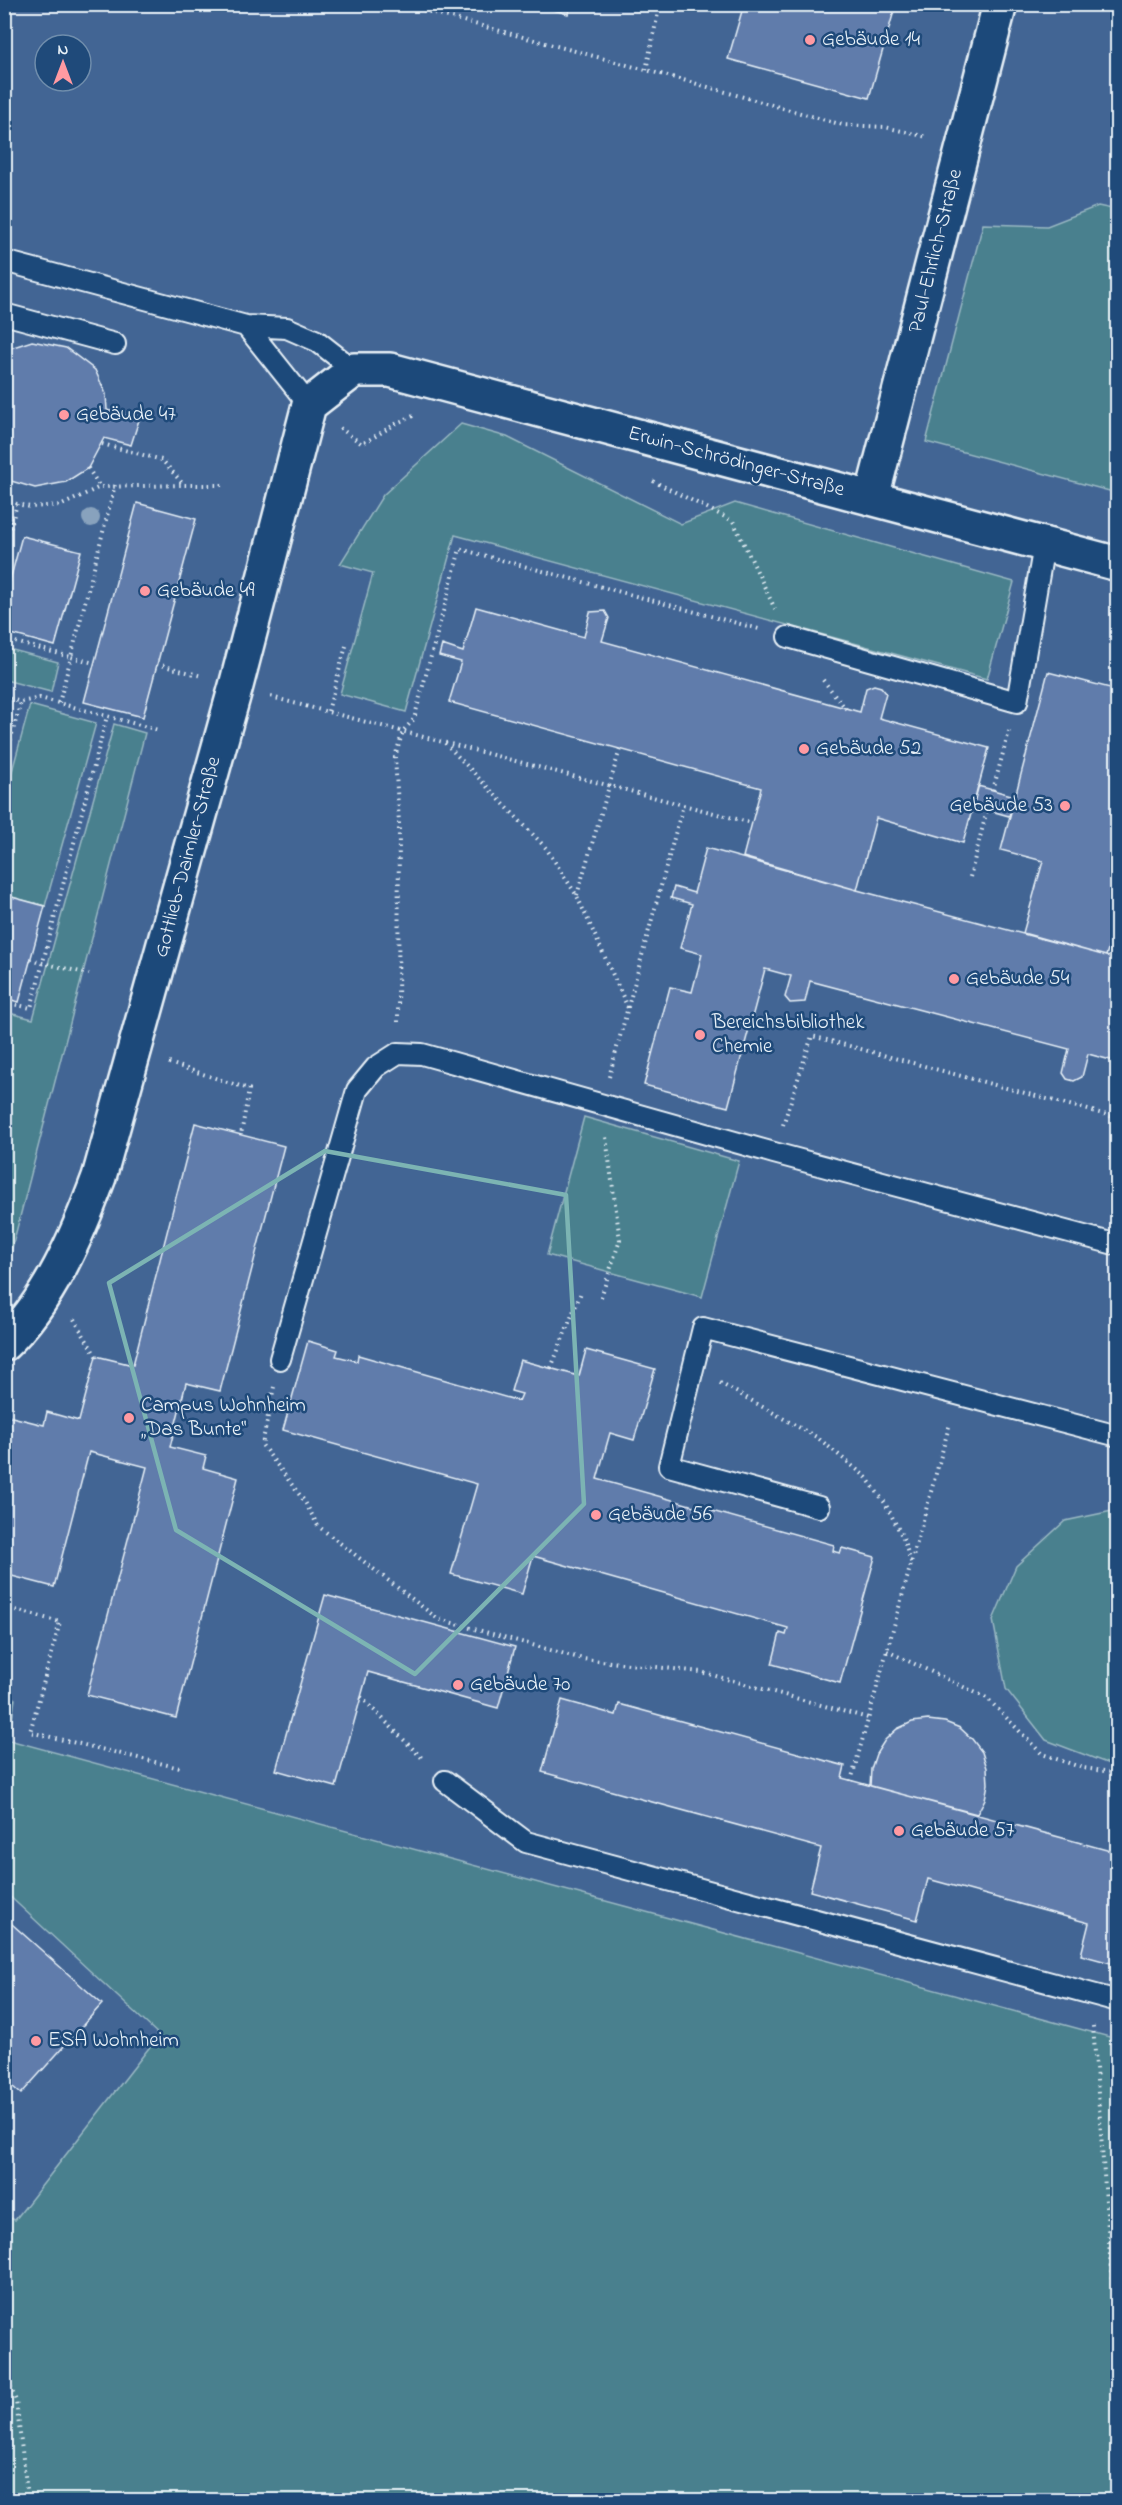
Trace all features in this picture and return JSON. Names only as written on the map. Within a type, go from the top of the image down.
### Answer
[{"type":"street","name":"Paul-Ehrlich-Straße","points":[[872,497],[1000,4]]},
{"type":"street","name":"Erwin-Schrödinger-Straße","points":[[354,370],[390,370],[1118,564]]},
{"type":"street","points":[[309,405],[354,370]]},
{"type":"street","name":"Gottlieb-Daimler-Straße","points":[[4,1344],[52,1282],[80,1227],[99,1178],[236,686],[309,405]]},
{"type":"lane","points":[[4,261],[246,326],[287,328],[317,341],[354,370]]},
{"type":"lane","points":[[4,314],[115,344]]},
{"type":"lane","points":[[246,326],[309,405]]},
{"type":"lane","points":[[788,637],[1017,702],[1044,545]]},
{"type":"lane","points":[[280,1359],[357,1090],[376,1067],[398,1053],[422,1054],[774,1153],[1118,1245]]},
{"type":"lane","points":[[819,1507],[669,1466],[703,1328],[1118,1436]]},
{"type":"lane","points":[[445,1780],[526,1842],[1118,2001]]},
{"type":"path","points":[[400,4],[843,125],[885,127],[930,138]]},
{"type":"path","points":[[645,70],[660,4]]},
{"type":"path","points":[[337,426],[362,444],[399,422],[420,414]]},
{"type":"path","points":[[102,444],[162,460],[184,485]]},
{"type":"path","points":[[88,468],[100,487]]},
{"type":"path","points":[[652,473],[650,480],[733,521],[788,637]]},
{"type":"path","points":[[4,501],[30,507],[62,505],[100,487],[115,485],[224,484]]},
{"type":"path","points":[[58,703],[115,485]]},
{"type":"path","points":[[4,551],[17,504]]},
{"type":"path","points":[[398,1053],[399,823],[395,757],[403,731],[414,719],[460,549],[788,637]]},
{"type":"path","points":[[4,639],[94,663]]},
{"type":"path","points":[[328,711],[346,646]]},
{"type":"path","points":[[157,664],[190,673]]},
{"type":"path","points":[[262,694],[752,823]]},
{"type":"path","points":[[4,697],[21,702],[40,698],[158,730]]},
{"type":"path","points":[[4,763],[21,702]]},
{"type":"path","points":[[993,790],[1017,702]]},
{"type":"path","points":[[4,1002],[31,1008],[107,716]]},
{"type":"path","points":[[444,742],[546,848],[577,896],[628,1008]]},
{"type":"path","points":[[577,896],[620,749]]},
{"type":"path","points":[[601,1297],[620,1240],[602,1104],[682,805]]},
{"type":"path","points":[[970,877],[987,810]]},
{"type":"path","points":[[30,960],[89,974]]},
{"type":"path","points":[[774,1153],[812,1035],[1118,1118]]},
{"type":"path","points":[[167,1062],[249,1089],[241,1135]]},
{"type":"path","points":[[551,1368],[582,1290]]},
{"type":"path","points":[[69,1311],[96,1356]]},
{"type":"path","points":[[703,1328],[720,1384],[818,1438],[867,1477],[885,1503],[903,1538],[911,1563]]},
{"type":"path","points":[[280,1359],[262,1444],[306,1502],[318,1526],[438,1619],[583,1659],[701,1672],[868,1718]]},
{"type":"path","points":[[851,1780],[958,1394]]},
{"type":"path","points":[[4,1607],[60,1622],[30,1732],[180,1768]]},
{"type":"path","points":[[436,1626],[438,1619]]},
{"type":"path","points":[[887,1651],[987,1698],[1042,1754],[1083,1768],[1118,1773]]},
{"type":"path","points":[[361,1697],[445,1780]]},
{"type":"path","points":[[1091,1995],[1118,2364]]},
{"type":"path","points":[[4,2370],[16,2400],[28,2500]]},
{"type":"highlighted area","points":[[325,1151],[566,1195],[584,1504],[415,1674],[176,1530],[109,1283]]},
{"type":"shaded area","points":[[5,5],[1117,5],[1117,2039],[9,1740],[15,1700],[5,1693]]},
{"type":"shaded area","points":[[4,1892],[159,2035],[15,2220],[4,2216]]},
{"type":"green space","points":[[1098,206],[1117,210],[1117,493],[926,442],[983,224],[1047,226]]},
{"type":"green space","points":[[461,424],[507,437],[681,524],[735,503],[1014,582],[987,679],[455,535],[406,712],[340,694],[373,573],[340,564],[383,495]]},
{"type":"green space","points":[[5,648],[58,662],[51,692],[5,680]]},
{"type":"green space","points":[[30,705],[96,723],[45,906],[5,895],[5,797]]},
{"type":"green space","points":[[114,724],[145,733],[5,1275],[5,1012],[33,1019]]},
{"type":"green space","points":[[584,1117],[739,1161],[702,1297],[547,1255]]},
{"type":"green space","points":[[1117,1510],[1118,1762],[1109,1764],[1046,1740],[1006,1689],[993,1620],[1016,1566],[1065,1521]]},
{"type":"green space","points":[[5,1693],[15,1699],[9,1740],[1117,2039],[1117,2500],[5,2500],[5,2216],[15,2220],[159,2035],[5,1892]]},
{"type":"building","points":[[533,4],[571,4],[568,14]]},
{"type":"building","name":"Gebäude 14","points":[[744,4],[896,4],[869,98],[728,59]]},
{"type":"building","name":"Gebäude 47","points":[[32,341],[66,348],[95,370],[106,394],[107,410],[139,420],[131,445],[104,438],[88,468],[66,482],[35,488],[4,479],[4,350]]},
{"type":"building","name":"Gebäude 49","points":[[137,503],[196,519],[143,717],[84,702]]},
{"type":"building","points":[[22,536],[81,551],[55,646],[4,632],[4,602]]},
{"type":"building","name":"Gebäude 52","points":[[476,607],[584,637],[590,612],[605,611],[609,618],[602,641],[860,712],[866,688],[874,685],[881,687],[886,693],[879,718],[989,748],[963,843],[876,818],[857,890],[743,857],[761,788],[449,702],[461,662],[439,656],[442,645],[463,652]]},
{"type":"building","name":"Gebäude 53","points":[[1048,672],[1118,690],[1118,914],[1106,956],[1023,933],[1043,861],[1001,850]]},
{"type":"building","points":[[978,786],[1015,796],[1009,816],[973,806]]},
{"type":"building","name":"Gebäude 54","points":[[706,848],[1118,959],[1118,1062],[1088,1054],[1082,1077],[1074,1081],[1067,1079],[1063,1073],[1069,1049],[810,981],[805,1002],[790,1003],[785,997],[791,976],[765,969],[728,1107],[644,1085],[670,987],[692,992],[702,954],[680,948],[692,904],[671,898],[674,887],[694,893]]},
{"type":"building","points":[[4,895],[45,906],[19,1002],[4,998]]},
{"type":"building","name":"Campus Wohnheim „Das Bunte“","points":[[195,1123],[284,1146],[220,1391],[186,1383],[170,1447],[206,1456],[203,1468],[238,1478],[176,1718],[87,1695],[147,1467],[89,1452],[54,1587],[4,1574],[4,1415],[44,1425],[47,1412],[79,1421],[96,1356],[133,1365]]},
{"type":"building","name":"Gebäude 56","points":[[308,1341],[338,1350],[336,1356],[357,1361],[358,1355],[519,1401],[522,1394],[511,1391],[520,1360],[579,1376],[586,1350],[655,1369],[634,1440],[610,1433],[597,1479],[834,1545],[833,1551],[836,1552],[840,1553],[842,1548],[875,1557],[840,1683],[772,1664],[780,1633],[786,1635],[788,1628],[533,1556],[522,1594],[451,1574],[477,1484],[283,1430]]},
{"type":"building","name":"Gebäude 70","points":[[325,1595],[515,1647],[498,1708],[368,1672],[336,1787],[276,1770]]},
{"type":"building","name":"Gebäude 57","points":[[562,1700],[616,1715],[619,1704],[845,1766],[842,1778],[1118,1853],[1118,1965],[1081,1955],[1089,1923],[928,1879],[917,1920],[810,1891],[821,1848],[542,1772]]},
{"type":"building","points":[[928,1720],[945,1722],[960,1728],[982,1752],[987,1768],[988,1784],[985,1799],[977,1814],[870,1786],[871,1769],[876,1754],[885,1740],[897,1729],[912,1722]]},
{"type":"building","name":"ESA Wohnheim","points":[[4,1917],[102,2004],[21,2094],[4,2079]]},
{"type":"place","name":"Gebäude 14","points":[[810,40]]},
{"type":"place","name":"Gebäude 47","points":[[64,415]]},
{"type":"place","name":"Gebäude 49","points":[[145,591]]},
{"type":"place","name":"Gebäude 52","points":[[804,749]]},
{"type":"place","name":"Gebäude 53","points":[[1065,806]]},
{"type":"place","name":"Gebäude 54","points":[[954,979]]},
{"type":"place","name":"Bereichsbibliothek Chemie","points":[[700,1035]]},
{"type":"place","name":"Campus Wohnheim „Das Bunte“","points":[[129,1418]]},
{"type":"place","name":"Gebäude 56","points":[[596,1515]]},
{"type":"place","name":"Gebäude 70","points":[[458,1685]]},
{"type":"place","name":"Gebäude 57","points":[[899,1831]]},
{"type":"place","name":"ESA Wohnheim","points":[[36,2041]]}]
